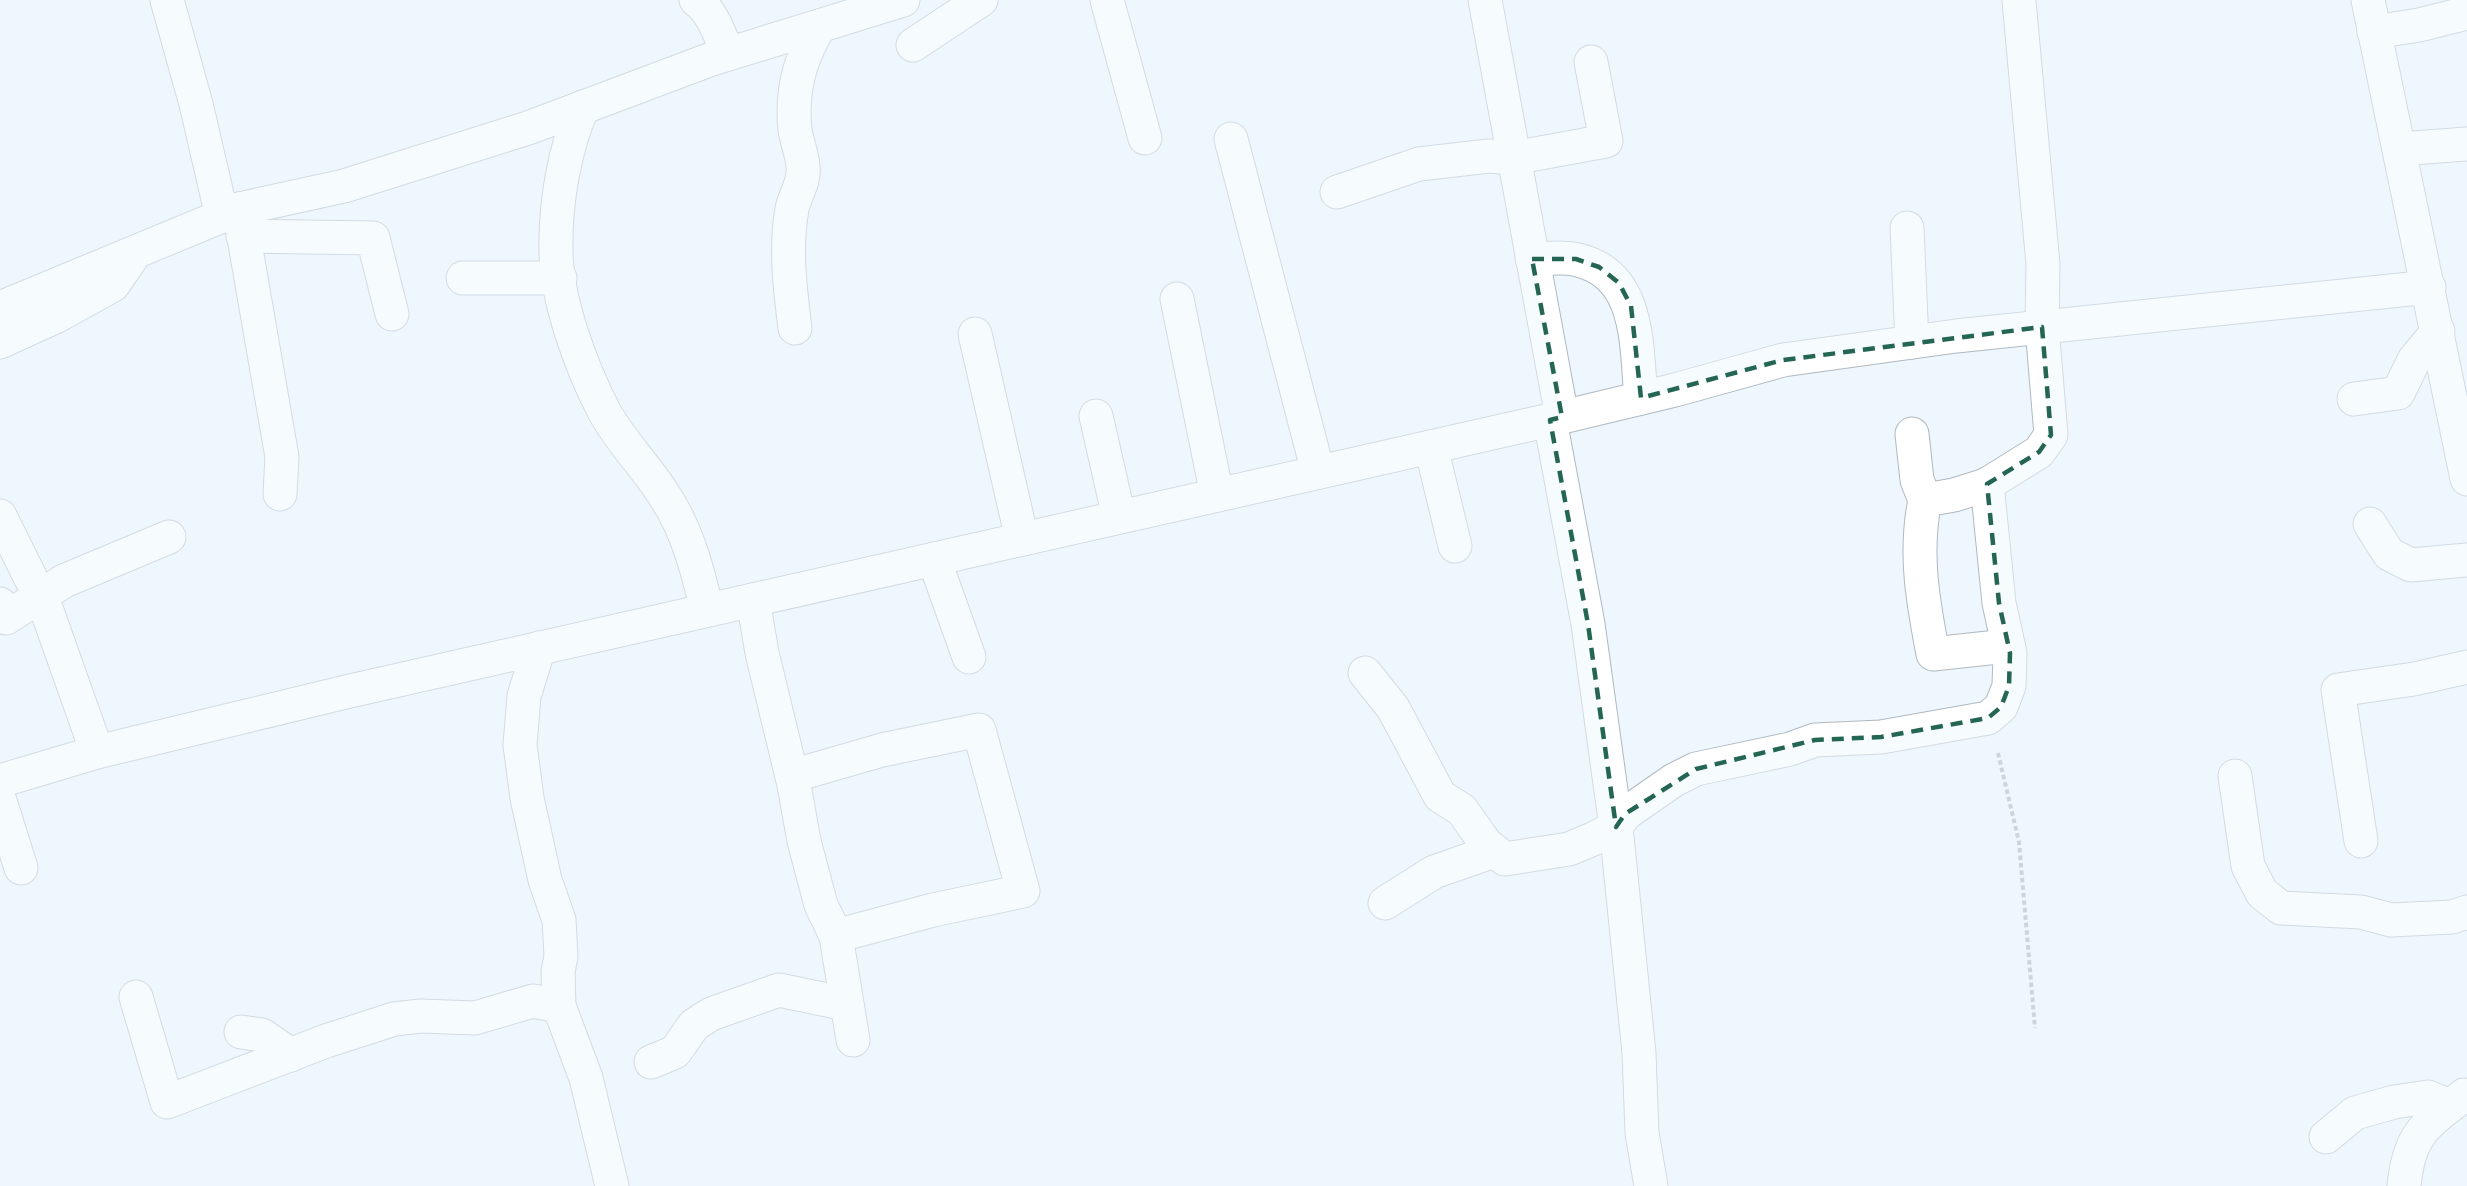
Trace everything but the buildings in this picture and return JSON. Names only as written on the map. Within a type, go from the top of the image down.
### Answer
[{"type":"street","points":[[167,0],[196,104],[234,220],[282,457],[279,494]]},
{"type":"street","points":[[696,0],[712,20],[728,54]]},
{"type":"street","points":[[0,308],[135,252],[528,128],[830,16],[903,0]]},
{"type":"street","points":[[913,45],[981,0]]},
{"type":"street","points":[[1107,0],[1145,138]]},
{"type":"street","points":[[1485,0],[1532,259],[1588,624],[1616,827],[1639,1053],[1642,1133],[1651,1186]]},
{"type":"street","points":[[2368,0],[2467,480]]},
{"type":"street","points":[[1925,500],[1954,495],[1987,484],[2039,452],[2051,435],[2042,327],[2043,264],[2019,2]]},
{"type":"street","points":[[2374,32],[2420,25],[2467,13]]},
{"type":"street","points":[[795,328],[789,269],[790,227],[792,207],[802,187],[803,165],[795,128],[796,95],[806,46],[830,16]]},
{"type":"street","points":[[1337,192],[1419,164],[1489,156],[1513,158],[1606,141],[1592,62]]},
{"type":"street","points":[[583,107],[564,167],[555,250],[566,312],[591,384],[622,440],[663,492],[680,522],[695,557],[707,610]]},
{"type":"street","points":[[1231,139],[1318,472]]},
{"type":"street","points":[[2399,149],[2467,144]]},
{"type":"street","points":[[234,220],[373,238],[392,314]]},
{"type":"street","points":[[1907,228],[1912,342]]},
{"type":"street","points":[[0,342],[57,316],[113,285],[135,252]]},
{"type":"street","points":[[1532,259],[1576,259],[1599,267],[1618,283],[1630,306],[1641,398]]},
{"type":"street","points":[[463,278],[560,278]]},
{"type":"street","points":[[0,781],[97,752],[539,648],[1556,419],[1783,360],[2042,327],[2429,287]]},
{"type":"street","points":[[1178,299],[1217,495]]},
{"type":"street","points":[[2354,399],[2398,393],[2414,360],[2438,331]]},
{"type":"street","points":[[975,334],[1022,539]]},
{"type":"street","points":[[1096,416],[1119,517]]},
{"type":"street","points":[[1912,434],[1917,480],[1925,500],[1918,552],[1924,607],[1933,654],[2007,646]]},
{"type":"street","points":[[1431,447],[1455,546]]},
{"type":"street","points":[[1365,674],[1393,708],[1440,796],[1462,810],[1486,844],[1494,851],[1505,859],[1569,849],[1616,827],[1626,814],[1674,780],[1696,769],[1790,749],[1815,740],[1881,737],[1988,718],[2001,707],[2009,686],[2010,653],[1998,603],[1987,484]]},
{"type":"street","points":[[0,516],[39,594],[97,752]]},
{"type":"street","points":[[2370,524],[2389,554],[2411,565],[2467,560]]},
{"type":"street","points":[[0,604],[6,618],[39,594],[64,581],[169,537]]},
{"type":"street","points":[[934,559],[969,657]]},
{"type":"street","points":[[753,600],[762,653],[792,776],[804,841],[821,905],[836,936],[853,1040]]},
{"type":"street","points":[[539,648],[524,696],[520,745],[526,798],[545,880],[559,920],[561,956],[558,972],[559,1006],[586,1078],[612,1186]]},
{"type":"street","points":[[2361,841],[2338,690],[2414,679],[2467,667]]},
{"type":"street","points":[[792,776],[882,750],[979,730],[1023,891],[933,910],[836,936]]},
{"type":"street","points":[[2235,776],[2248,866],[2262,893],[2281,908],[2361,912],[2391,920],[2452,917],[2467,912]]},
{"type":"street","points":[[0,801],[21,868]]},
{"type":"street","points":[[1385,903],[1434,872],[1494,851]]},
{"type":"street","points":[[651,1062],[675,1052],[694,1025],[711,1014],[779,990],[846,1004]]},
{"type":"street","points":[[136,997],[167,1102],[394,1019],[421,1016],[476,1018],[533,1001],[559,1006]]},
{"type":"street","points":[[241,1032],[262,1035],[291,1055]]},
{"type":"street","points":[[2326,1137],[2355,1113],[2394,1102],[2428,1097],[2458,1100]]},
{"type":"street","points":[[2404,1186],[2411,1149],[2423,1127],[2458,1100]]},
{"type":"path","points":[[1988,718],[2019,842],[2035,1028]]},
{"type":"highlighted area","points":[[1532,259],[1576,259],[1599,267],[1619,283],[1631,306],[1641,398],[1783,360],[2042,327],[2051,435],[2039,452],[1987,484],[1999,603],[2010,653],[2009,686],[2001,707],[1988,718],[1881,737],[1815,740],[1696,769],[1625,814],[1616,827],[1588,624],[1550,420],[1562,417]]}]
